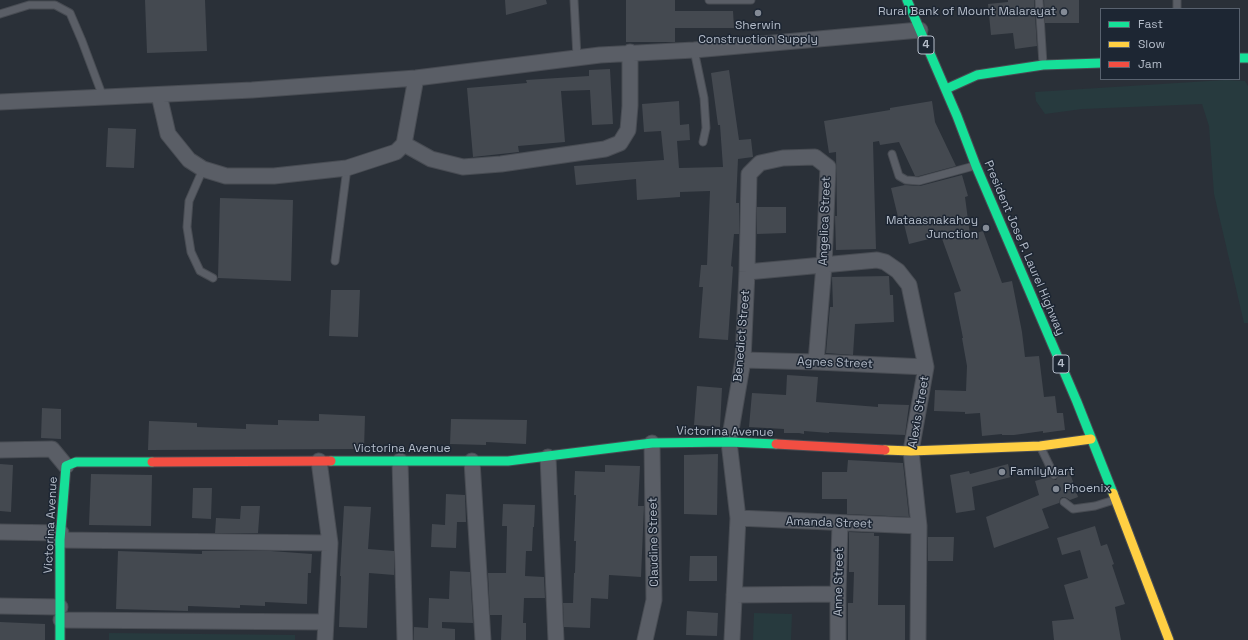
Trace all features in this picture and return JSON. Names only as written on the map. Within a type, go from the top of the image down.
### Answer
[{"type":"main road","name":"President Jose P. Laurel Highway","points":[[907,0],[946,89],[976,166],[1077,402],[1169,640]]},
{"type":"main road","points":[[946,89],[977,75],[1043,65],[1100,63]]},
{"type":"main road","name":"Victorina Avenue","points":[[60,640],[61,536],[66,466],[76,462],[508,461],[652,443],[729,442],[911,450],[1040,446],[1091,439]]},
{"type":"street","points":[[0,102],[158,95],[416,78],[577,57],[630,52],[694,50],[920,30]]},
{"type":"street","points":[[404,144],[431,159],[463,167],[501,164],[605,149],[620,143],[628,130],[630,106],[630,52]]},
{"type":"street","points":[[158,95],[168,134],[189,160],[203,170],[226,176],[274,176],[347,168],[396,152],[404,144],[416,78]]},
{"type":"street","name":"Angelica Street","points":[[749,174],[760,163],[783,158],[815,157],[828,167],[824,265],[816,362]]},
{"type":"street","name":"Benedict Street","points":[[732,640],[738,518],[729,442],[743,360],[749,174]]},
{"type":"street","name":"Alexis Street","points":[[747,272],[877,260],[885,262],[898,271],[909,285],[926,367],[911,450],[920,526],[918,640]]},
{"type":"street","name":"Agnes Street","points":[[743,360],[926,367]]},
{"type":"street","name":"Claudine Street","points":[[645,640],[654,600],[652,443]]},
{"type":"street","points":[[0,450],[52,449],[66,466]]},
{"type":"street","points":[[548,457],[556,640]]},
{"type":"street","points":[[319,461],[330,542],[325,640]]},
{"type":"street","points":[[400,461],[405,640]]},
{"type":"street","points":[[472,461],[482,640]]},
{"type":"street","name":"Amanda Street","points":[[738,518],[840,524],[920,526]]},
{"type":"street","name":"Anne Street","points":[[838,640],[840,524]]},
{"type":"street","points":[[0,532],[61,536],[330,542]]},
{"type":"street","points":[[734,595],[838,594]]},
{"type":"street","points":[[0,606],[61,614],[325,622]]},
{"type":"lane","points":[[574,0],[577,57]]},
{"type":"lane","points":[[709,0],[751,0]]},
{"type":"lane","points":[[1038,0],[1043,65]]},
{"type":"lane","points":[[0,14],[29,5],[55,5],[70,13],[103,97]]},
{"type":"lane","points":[[694,50],[704,98],[706,128],[703,142]]},
{"type":"lane","points":[[892,154],[899,176],[906,180],[919,181],[976,166]]},
{"type":"lane","points":[[335,261],[347,168]]},
{"type":"lane","points":[[203,170],[189,201],[187,227],[191,252],[200,270],[213,278]]},
{"type":"lane","points":[[1040,446],[1054,475]]},
{"type":"lane","points":[[1064,502],[1073,509],[1095,506],[1116,500]]},
{"type":"green space","points":[[1225,80],[1245,81],[1248,86],[1248,323],[1244,323],[1214,194],[1209,126],[1202,104],[1082,109],[1045,114],[1036,101],[1035,92]]},
{"type":"green space","points":[[754,613],[792,614],[791,640],[753,640]]},
{"type":"green space","points":[[109,633],[295,635],[295,640],[109,640]]},
{"type":"building","points":[[145,0],[205,0],[207,51],[147,53]]},
{"type":"building","points":[[505,0],[546,0],[547,4],[506,15]]},
{"type":"building","points":[[626,0],[675,0],[675,11],[733,11],[734,28],[675,28],[675,42],[626,42]]},
{"type":"building","points":[[1008,0],[1034,0],[1037,46],[1015,49],[1013,33],[991,35],[988,4],[1008,2]]},
{"type":"building","name":"Rural Bank of Mount Malarayat","points":[[1044,0],[1079,0],[1079,23],[1045,23]]},
{"type":"building","points":[[610,69],[613,124],[592,125],[590,90],[561,91],[565,142],[518,146],[519,152],[473,157],[467,88],[527,83],[526,80],[589,76],[589,70]]},
{"type":"building","points":[[729,70],[739,140],[751,139],[753,157],[738,159],[736,203],[739,203],[739,234],[734,234],[728,340],[699,338],[703,287],[699,287],[701,265],[707,265],[710,191],[680,192],[680,197],[637,200],[636,179],[576,185],[574,166],[664,160],[661,131],[644,132],[642,104],[679,101],[680,125],[689,124],[690,140],[677,141],[679,168],[723,167],[720,125],[718,125],[711,73]]},
{"type":"building","points":[[932,101],[935,122],[956,166],[915,176],[899,142],[880,145],[879,141],[873,142],[876,249],[836,250],[836,152],[829,153],[824,121],[890,110],[890,108]]},
{"type":"building","points":[[108,128],[136,129],[134,168],[106,167]]},
{"type":"building","points":[[962,175],[968,196],[965,197],[970,235],[983,231],[1002,283],[1012,281],[1022,332],[1025,357],[1039,356],[1044,397],[1055,396],[1057,413],[1063,413],[1065,430],[1043,433],[1043,431],[1014,435],[1002,434],[982,436],[980,413],[965,414],[965,412],[934,411],[935,390],[966,391],[967,366],[954,293],[961,291],[941,236],[909,244],[902,216],[898,217],[891,188],[905,185],[920,186]]},
{"type":"building","points":[[220,198],[293,200],[291,281],[218,278]]},
{"type":"building","points":[[757,207],[786,207],[786,233],[757,234]]},
{"type":"building","points":[[889,276],[890,295],[893,295],[894,322],[855,324],[853,355],[826,353],[830,307],[833,307],[832,277]]},
{"type":"building","points":[[331,290],[360,290],[358,337],[329,336]]},
{"type":"building","points":[[787,375],[818,377],[816,402],[878,407],[878,404],[909,405],[905,435],[804,431],[804,434],[784,433],[784,429],[749,427],[752,393],[786,395]]},
{"type":"building","points":[[697,386],[722,388],[720,427],[694,425]]},
{"type":"building","points":[[42,408],[61,409],[61,439],[41,438]]},
{"type":"building","points":[[319,414],[365,416],[364,449],[148,450],[149,421],[197,423],[197,427],[246,429],[246,424],[278,425],[278,420],[319,421]]},
{"type":"building","points":[[451,419],[527,420],[526,444],[486,442],[486,445],[450,444]]},
{"type":"building","points":[[718,454],[717,515],[684,514],[684,455]]},
{"type":"building","points":[[848,460],[903,463],[909,517],[847,514],[847,499],[822,499],[822,472],[847,472]]},
{"type":"building","points":[[0,464],[13,465],[11,512],[0,511]]},
{"type":"building","points":[[1008,464],[1011,477],[972,487],[975,510],[956,513],[950,475],[969,471],[970,474]]},
{"type":"building","points":[[605,465],[640,466],[638,506],[644,506],[641,577],[609,575],[608,599],[591,598],[590,628],[564,627],[563,603],[573,603],[576,541],[574,541],[576,495],[574,495],[575,471],[605,472]]},
{"type":"building","points":[[1069,470],[1078,497],[1070,500],[1062,497],[1059,503],[1042,509],[1049,528],[994,548],[986,517],[1039,495],[1035,481],[1049,477],[1056,480],[1059,474]]},
{"type":"building","points":[[91,474],[152,475],[151,526],[89,525]]},
{"type":"building","points":[[193,488],[212,488],[211,519],[192,518]]},
{"type":"building","points":[[446,494],[465,495],[466,522],[457,522],[456,548],[431,547],[432,524],[445,525]]},
{"type":"building","points":[[503,504],[535,505],[532,551],[526,551],[525,576],[544,577],[545,598],[524,598],[523,623],[526,623],[526,640],[501,640],[502,615],[490,615],[488,573],[506,573],[507,526],[502,526]]},
{"type":"building","points":[[241,506],[260,506],[258,533],[215,533],[216,518],[240,519]]},
{"type":"building","points":[[344,506],[371,507],[368,549],[394,551],[394,575],[369,573],[367,628],[339,627]]},
{"type":"building","points":[[1095,526],[1101,546],[1107,544],[1114,564],[1112,565],[1125,604],[1115,607],[1121,640],[1054,640],[1052,621],[1074,619],[1064,585],[1088,578],[1080,550],[1062,555],[1057,538]]},
{"type":"building","points":[[849,532],[874,533],[874,536],[879,536],[878,605],[905,605],[905,640],[848,640],[848,603],[853,603],[854,572],[849,572]]},
{"type":"building","points":[[928,537],[954,537],[953,561],[928,561]]},
{"type":"building","points":[[118,551],[202,554],[202,551],[271,551],[312,554],[311,573],[308,573],[307,604],[265,602],[265,606],[240,605],[240,608],[188,606],[188,611],[116,609]]},
{"type":"building","points":[[690,556],[717,556],[717,581],[689,581]]},
{"type":"building","points":[[450,571],[470,572],[473,623],[442,622],[442,628],[455,629],[455,640],[414,640],[414,627],[428,628],[429,598],[449,599]]},
{"type":"building","points":[[687,611],[718,613],[717,636],[686,635]]},
{"type":"building","points":[[0,622],[45,624],[45,640],[0,640]]},
{"type":"traffic: fast","points":[[907,0],[1077,402],[1113,493]]},
{"type":"traffic: fast","points":[[1240,58],[1248,58]]},
{"type":"traffic: fast","points":[[946,89],[977,75],[1043,65],[1100,63]]},
{"type":"traffic: fast","points":[[331,461],[508,461],[652,443],[729,442],[776,444]]},
{"type":"traffic: fast","points":[[60,640],[60,540],[66,466],[76,462],[152,462]]},
{"type":"traffic: slow","points":[[885,450],[911,451],[1040,446],[1091,439]]},
{"type":"traffic: slow","points":[[1113,493],[1169,640]]},
{"type":"traffic: jam","points":[[776,444],[885,450]]},
{"type":"traffic: jam","points":[[152,462],[331,461]]},
{"type":"place","name":"Rural Bank of Mount Malarayat","points":[[1064,12]]},
{"type":"place","name":"Sherwin Construction Supply","points":[[758,13]]},
{"type":"place","name":"Mataasnakahoy Junction","points":[[986,228]]},
{"type":"place","name":"FamilyMart","points":[[1002,472]]},
{"type":"place","name":"Phoenix","points":[[1056,489]]}]
